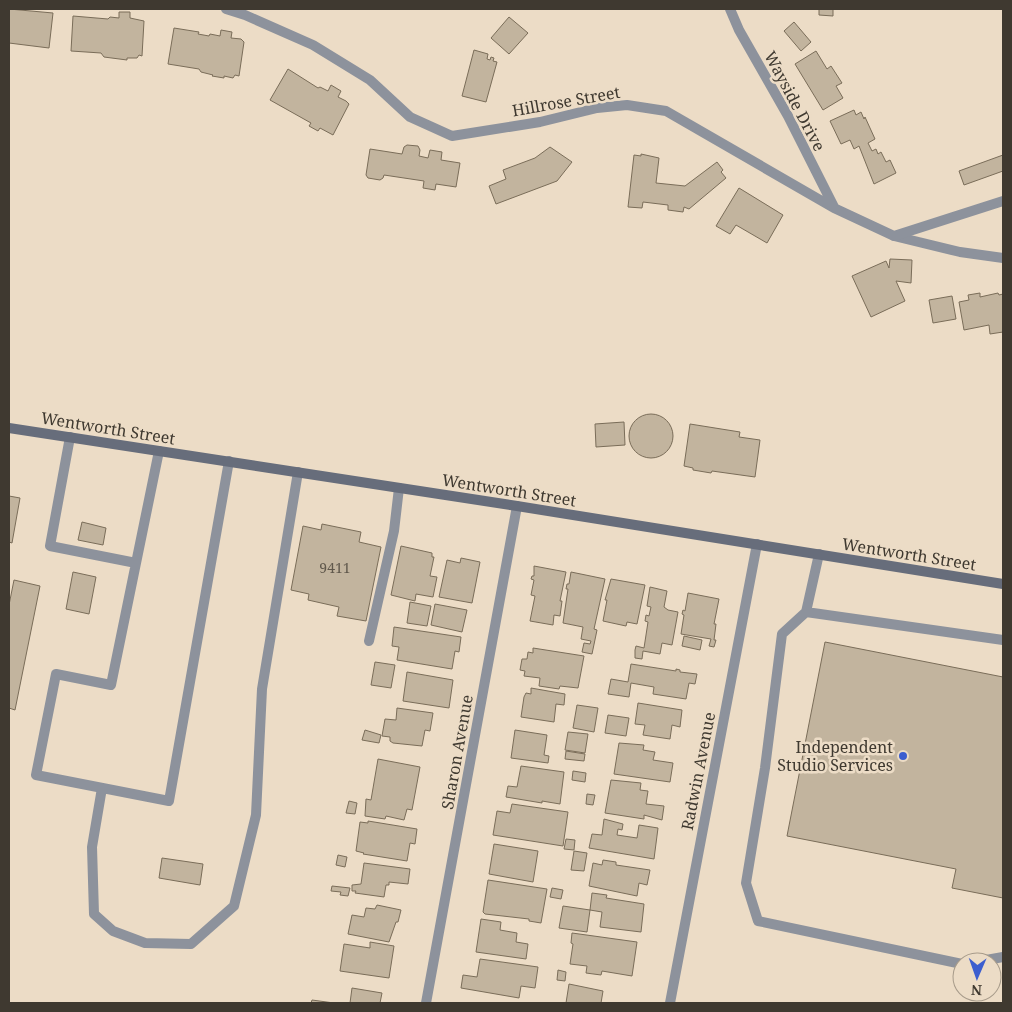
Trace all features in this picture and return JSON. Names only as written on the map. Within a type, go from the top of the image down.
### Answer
[{"type":"main road","name":"Wentworth Street","points":[[9,428],[517,506],[1003,584]]},
{"type":"street","name":"Hillrose Street","points":[[226,9],[245,15],[313,45],[370,80],[410,117],[452,136],[540,122],[597,108],[627,104],[666,111],[834,208],[894,236],[960,252],[1003,258]]},
{"type":"street","name":"Wayside Drive","points":[[730,9],[739,30],[788,116],[834,208]]},
{"type":"street","points":[[894,236],[1003,201]]},
{"type":"street","points":[[70,437],[50,546],[136,563]]},
{"type":"street","points":[[160,451],[111,685],[56,674],[36,775],[169,801],[229,461]]},
{"type":"street","points":[[102,788],[92,847],[94,914],[113,931],[145,943],[191,944],[234,906],[256,815],[262,689],[298,472]]},
{"type":"street","points":[[369,640],[394,531],[399,488]]},
{"type":"street","name":"Sharon Avenue","points":[[426,1003],[517,506]]},
{"type":"street","name":"Radwin Avenue","points":[[670,1003],[757,544]]},
{"type":"street","points":[[819,554],[806,612],[782,634],[765,768],[746,883],[758,921],[952,962]]},
{"type":"street","points":[[806,612],[1003,640]]},
{"type":"building","points":[[9,9],[53,13],[49,48],[9,43]]},
{"type":"building","points":[[819,9],[833,9],[833,16],[819,15]]},
{"type":"building","points":[[119,12],[130,12],[130,18],[144,21],[142,56],[127,58],[127,60],[104,57],[101,53],[71,51],[73,16],[108,19],[110,17],[119,18]]},
{"type":"building","points":[[509,17],[528,33],[509,54],[491,38]]},
{"type":"building","points":[[794,22],[811,42],[801,51],[784,31]]},
{"type":"building","points":[[174,28],[199,32],[198,34],[209,36],[210,34],[220,36],[221,30],[232,32],[231,38],[241,39],[244,42],[239,76],[235,75],[233,78],[224,76],[224,78],[212,76],[201,72],[199,69],[168,64]]},
{"type":"building","points":[[474,50],[488,54],[487,59],[490,60],[491,57],[494,58],[493,61],[497,62],[486,102],[462,96]]},
{"type":"building","points":[[816,51],[827,69],[831,66],[842,83],[836,86],[843,98],[823,110],[795,64]]},
{"type":"building","points":[[288,69],[318,88],[320,87],[328,91],[331,85],[341,91],[338,97],[349,104],[333,135],[320,128],[318,131],[309,126],[311,123],[270,100]]},
{"type":"building","points":[[854,110],[856,115],[861,112],[864,119],[865,117],[875,139],[868,143],[872,151],[876,149],[878,154],[881,152],[886,162],[890,160],[896,173],[874,184],[859,146],[854,149],[850,140],[841,144],[830,121]]},
{"type":"building","points":[[407,145],[418,146],[420,150],[419,156],[428,158],[430,150],[442,152],[441,160],[460,163],[456,187],[436,184],[435,190],[423,188],[424,181],[384,175],[380,180],[368,178],[366,175],[370,149],[402,154],[404,147]]},
{"type":"building","points":[[550,147],[572,162],[557,181],[496,204],[489,186],[506,179],[503,170],[535,158]]},
{"type":"building","points":[[641,154],[659,158],[656,183],[685,186],[717,162],[726,178],[689,209],[684,207],[683,212],[668,210],[668,205],[643,202],[642,208],[628,207],[634,155],[641,156]]},
{"type":"building","points":[[1003,155],[1003,171],[964,185],[959,171]]},
{"type":"building","points":[[739,188],[783,215],[767,243],[736,225],[730,234],[716,226]]},
{"type":"building","points":[[890,259],[912,260],[911,283],[896,281],[905,301],[871,317],[852,276],[886,261],[889,268]]},
{"type":"building","points":[[980,293],[980,297],[998,293],[999,295],[1003,294],[1003,332],[990,334],[989,325],[964,330],[959,302],[969,300],[968,295]]},
{"type":"building","points":[[952,296],[956,319],[933,323],[929,300]]},
{"type":"building","points":[[647,414],[655,414],[667,420],[673,436],[667,452],[655,458],[647,458],[635,452],[629,440],[629,432],[635,420]]},
{"type":"building","points":[[624,422],[625,445],[596,447],[595,424]]},
{"type":"building","points":[[690,424],[740,432],[739,437],[760,440],[755,477],[712,471],[711,473],[693,470],[693,468],[684,466]]},
{"type":"building","points":[[9,496],[20,498],[12,543],[9,542]]},
{"type":"building","points":[[82,522],[106,528],[103,545],[78,540]]},
{"type":"building","points":[[322,524],[361,532],[359,542],[381,547],[366,621],[337,616],[339,607],[308,600],[309,594],[291,590],[303,526],[321,530]]},
{"type":"building","points":[[401,546],[432,553],[432,557],[434,557],[430,576],[437,577],[433,597],[416,594],[415,601],[391,595]]},
{"type":"building","points":[[461,558],[480,562],[472,603],[439,597],[447,560],[460,563]]},
{"type":"building","points":[[534,566],[566,572],[560,601],[562,601],[560,616],[554,615],[553,625],[530,621],[535,596],[531,595],[534,580],[531,579],[534,576]]},
{"type":"building","points":[[73,572],[96,577],[89,614],[66,609]]},
{"type":"building","points":[[571,572],[605,579],[594,629],[597,630],[592,654],[582,652],[584,643],[590,644],[591,641],[581,639],[583,627],[563,623],[568,589],[566,589]]},
{"type":"building","points":[[611,579],[645,585],[637,624],[627,622],[626,626],[603,621],[607,600],[605,600]]},
{"type":"building","points":[[14,580],[40,586],[15,710],[9,708],[9,605]]},
{"type":"building","points":[[650,587],[667,591],[664,607],[678,612],[672,645],[662,643],[660,654],[643,651],[642,659],[635,658],[636,646],[644,648],[648,622],[645,621],[646,615],[649,616],[651,607],[647,606]]},
{"type":"building","points":[[688,593],[719,599],[714,624],[716,624],[714,640],[716,640],[714,647],[709,646],[711,639],[681,634],[684,615],[682,614],[683,610],[685,611]]},
{"type":"building","points":[[410,602],[431,606],[427,626],[407,623]]},
{"type":"building","points":[[435,604],[467,610],[462,632],[431,625]]},
{"type":"building","points":[[394,627],[461,637],[459,652],[455,651],[452,669],[397,660],[399,647],[392,646]]},
{"type":"building","points":[[684,636],[702,640],[700,650],[682,646]]},
{"type":"building","name":"Independent Studio Services","points":[[825,642],[1003,677],[1003,898],[952,888],[956,869],[787,836]]},
{"type":"building","points":[[533,648],[584,656],[578,688],[560,686],[559,689],[539,686],[540,678],[524,676],[525,671],[520,670],[522,659],[527,659],[528,652],[533,653]]},
{"type":"building","points":[[375,662],[395,665],[391,688],[371,685]]},
{"type":"building","points":[[631,664],[676,671],[676,669],[680,670],[680,672],[697,674],[695,684],[689,683],[686,699],[653,694],[654,687],[631,683],[629,697],[608,694],[611,679],[628,682]]},
{"type":"building","points":[[407,672],[453,680],[449,708],[403,701]]},
{"type":"building","points":[[531,688],[565,694],[564,705],[556,704],[554,722],[521,717],[524,697],[526,693],[531,694]]},
{"type":"building","points":[[638,703],[682,710],[680,727],[672,725],[670,739],[643,735],[645,725],[635,724]]},
{"type":"building","points":[[577,705],[598,708],[594,732],[573,728]]},
{"type":"building","points":[[397,708],[433,713],[430,731],[425,730],[422,746],[393,743],[390,741],[390,737],[382,736],[385,719],[396,720]]},
{"type":"building","points":[[608,715],[629,718],[626,736],[605,733]]},
{"type":"building","points":[[365,730],[381,735],[379,743],[362,740]]},
{"type":"building","points":[[515,730],[547,735],[544,755],[549,756],[548,763],[511,758]]},
{"type":"building","points":[[568,732],[588,734],[585,753],[565,750]]},
{"type":"building","points":[[619,743],[644,745],[643,750],[655,752],[653,760],[673,763],[670,782],[614,774]]},
{"type":"building","points":[[566,751],[585,754],[584,761],[565,759]]},
{"type":"building","points":[[378,759],[420,767],[412,810],[407,809],[404,820],[386,816],[385,819],[365,816],[366,799],[371,800]]},
{"type":"building","points":[[521,766],[564,772],[560,804],[506,797],[508,786],[517,787]]},
{"type":"building","points":[[573,771],[586,773],[585,782],[572,780]]},
{"type":"building","points":[[611,780],[641,783],[640,790],[648,791],[646,804],[664,806],[662,820],[644,815],[644,819],[605,813]]},
{"type":"building","points":[[587,794],[595,795],[593,805],[586,804]]},
{"type":"building","points":[[349,801],[357,803],[355,814],[346,813]]},
{"type":"building","points":[[512,804],[568,812],[563,846],[493,835],[497,811],[510,813]]},
{"type":"building","points":[[604,819],[623,824],[622,830],[618,829],[617,835],[637,838],[639,825],[658,828],[654,859],[589,848],[592,834],[602,835]]},
{"type":"building","points":[[368,821],[417,829],[415,844],[410,843],[407,861],[363,854],[356,851],[360,822],[368,823]]},
{"type":"building","points":[[566,839],[575,840],[574,850],[564,849]]},
{"type":"building","points":[[494,844],[538,851],[533,882],[489,874]]},
{"type":"building","points":[[574,851],[587,853],[584,871],[571,870]]},
{"type":"building","points":[[338,855],[347,857],[345,867],[336,865]]},
{"type":"building","points":[[162,858],[203,864],[200,885],[159,878]]},
{"type":"building","points":[[603,860],[616,862],[616,865],[650,870],[647,885],[639,883],[637,896],[589,886],[593,863],[602,865]]},
{"type":"building","points":[[364,863],[410,869],[408,884],[389,882],[389,885],[386,885],[384,897],[355,893],[356,891],[352,891],[352,885],[361,884]]},
{"type":"building","points":[[488,880],[547,889],[541,923],[529,921],[529,919],[485,914],[483,912]]},
{"type":"building","points":[[332,886],[350,888],[348,896],[340,895],[341,892],[331,891]]},
{"type":"building","points":[[552,888],[563,890],[561,899],[550,897]]},
{"type":"building","points":[[592,893],[607,895],[606,898],[644,904],[641,932],[600,927],[602,912],[590,910]]},
{"type":"building","points":[[377,905],[401,910],[389,942],[348,934],[352,915],[364,917],[366,908],[375,909]]},
{"type":"building","points":[[563,906],[590,910],[587,932],[559,928]]},
{"type":"building","points":[[481,919],[501,922],[500,930],[517,933],[516,942],[528,944],[526,959],[476,952]]},
{"type":"building","points":[[572,933],[637,942],[632,976],[602,971],[601,975],[586,973],[587,966],[570,964],[573,944],[571,943]]},
{"type":"building","points":[[370,942],[394,946],[389,978],[340,971],[344,944],[370,948]]},
{"type":"building","points":[[480,959],[538,967],[535,988],[521,986],[519,998],[461,988],[463,975],[477,977]]},
{"type":"building","points":[[558,970],[566,972],[565,981],[557,980]]},
{"type":"building","points":[[569,984],[603,991],[601,1003],[566,1003]]},
{"type":"building","points":[[352,988],[382,993],[380,1003],[350,1003]]},
{"type":"building","points":[[312,1000],[334,1003],[311,1003]]},
{"type":"place","name":"Independent Studio Services","points":[[903,756]]}]
